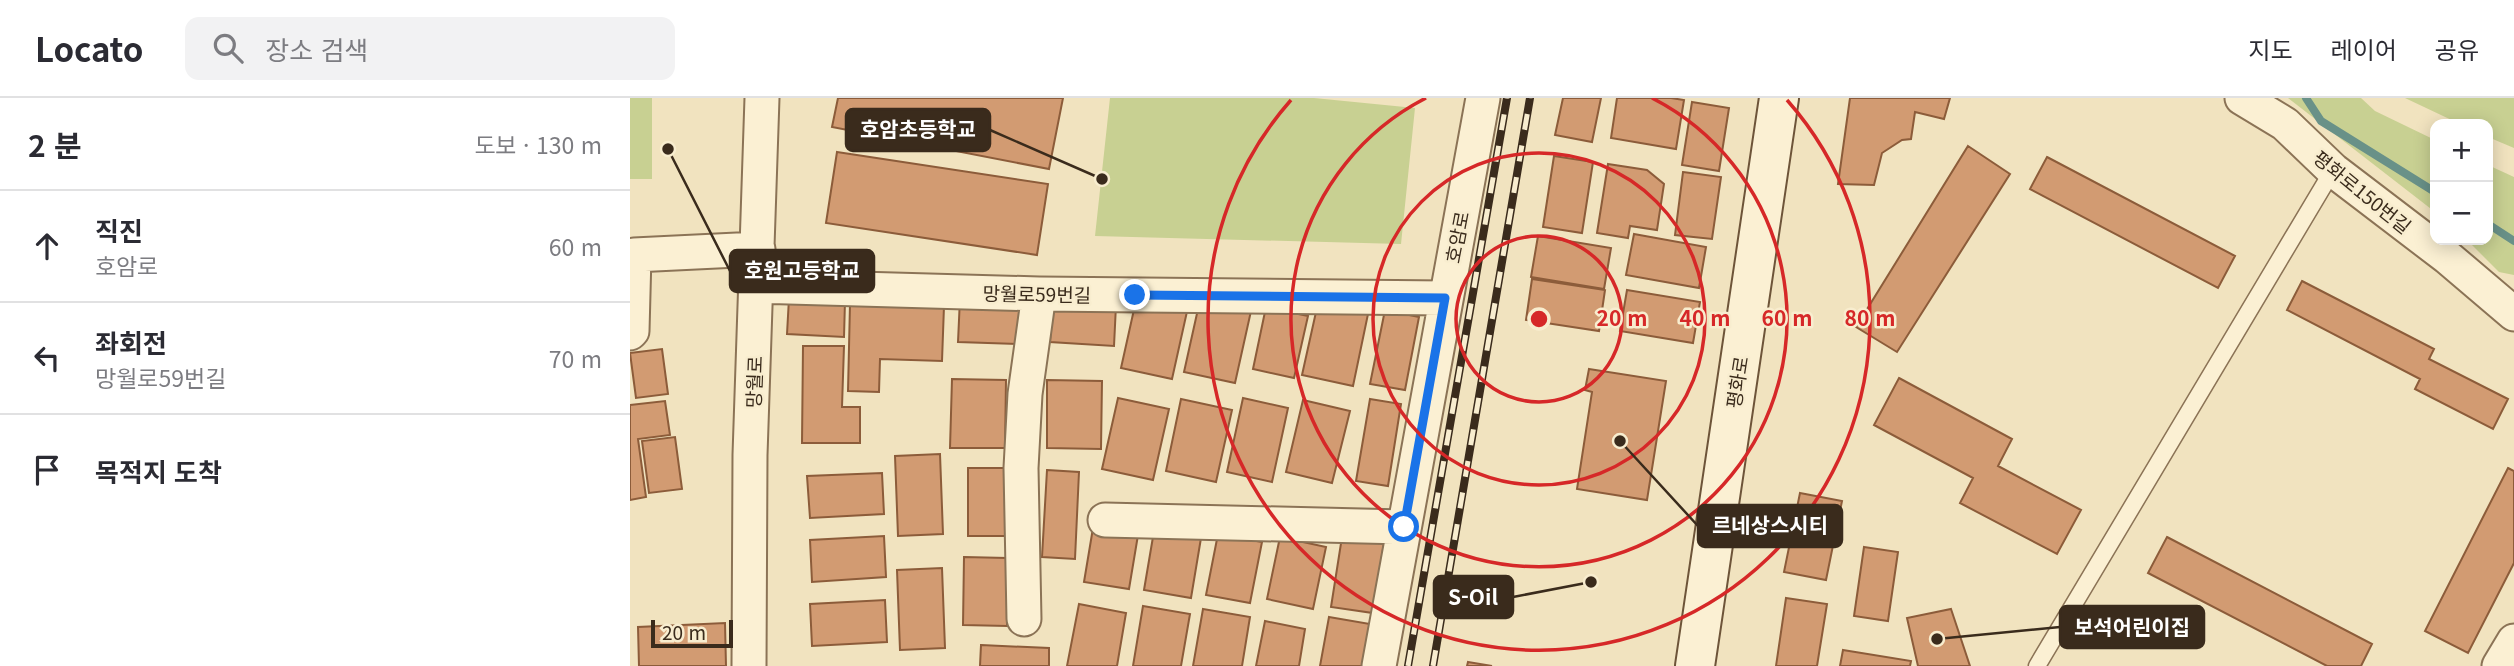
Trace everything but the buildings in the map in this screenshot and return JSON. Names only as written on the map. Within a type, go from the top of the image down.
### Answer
[{"type":"main road","name":"평화로","points":[[1695,666],[1779,98]]},
{"type":"street","name":"망월로","points":[[748,666],[750,455],[762,98]]},
{"type":"street","name":"호암로","points":[[1379,666],[1483,98]]},
{"type":"street","name":"평화로150번길","points":[[2242,98],[2285,124],[2333,170],[2447,257],[2514,314]]},
{"type":"street","points":[[630,333],[634,255],[758,248]]},
{"type":"street","name":"망월로59번길","points":[[755,286],[1445,298]]},
{"type":"street","points":[[1024,619],[1022,456],[1025,394],[1039,293]]},
{"type":"street","points":[[1105,520],[1404,527]]},
{"type":"street","points":[[2499,666],[2514,641]]},
{"type":"lane","points":[[2037,666],[2333,170]]},
{"type":"green space","points":[[630,98],[652,98],[652,179],[630,179]]},
{"type":"green space","points":[[1110,98],[1314,98],[1415,108],[1401,244],[1095,236]]},
{"type":"green space","points":[[2288,98],[2361,98],[2375,111],[2430,138],[2430,208]]},
{"type":"green space","points":[[2405,98],[2514,98],[2514,148],[2493,139],[2493,119],[2449,119]]},
{"type":"green space","points":[[2493,167],[2514,177],[2514,275],[2499,272],[2472,245],[2493,245]]},
{"type":"waterway","points":[[2306,98],[2321,121],[2430,189]]},
{"type":"waterway","points":[[2493,227],[2514,241]]},
{"type":"railway","points":[[1408,666],[1507,98]]},
{"type":"railway","points":[[1433,666],[1530,98]]},
{"type":"place","name":"호원고등학교","points":[[668,149]]},
{"type":"place","name":"호암초등학교","points":[[1102,179]]},
{"type":"place","name":"르네상스시티","points":[[1620,441]]},
{"type":"place","name":"S-Oil","points":[[1591,582]]},
{"type":"place","name":"보석어린이집","points":[[1937,639]]},
{"type":"route","points":[[1135,295],[1445,298],[1404,527]]}]
